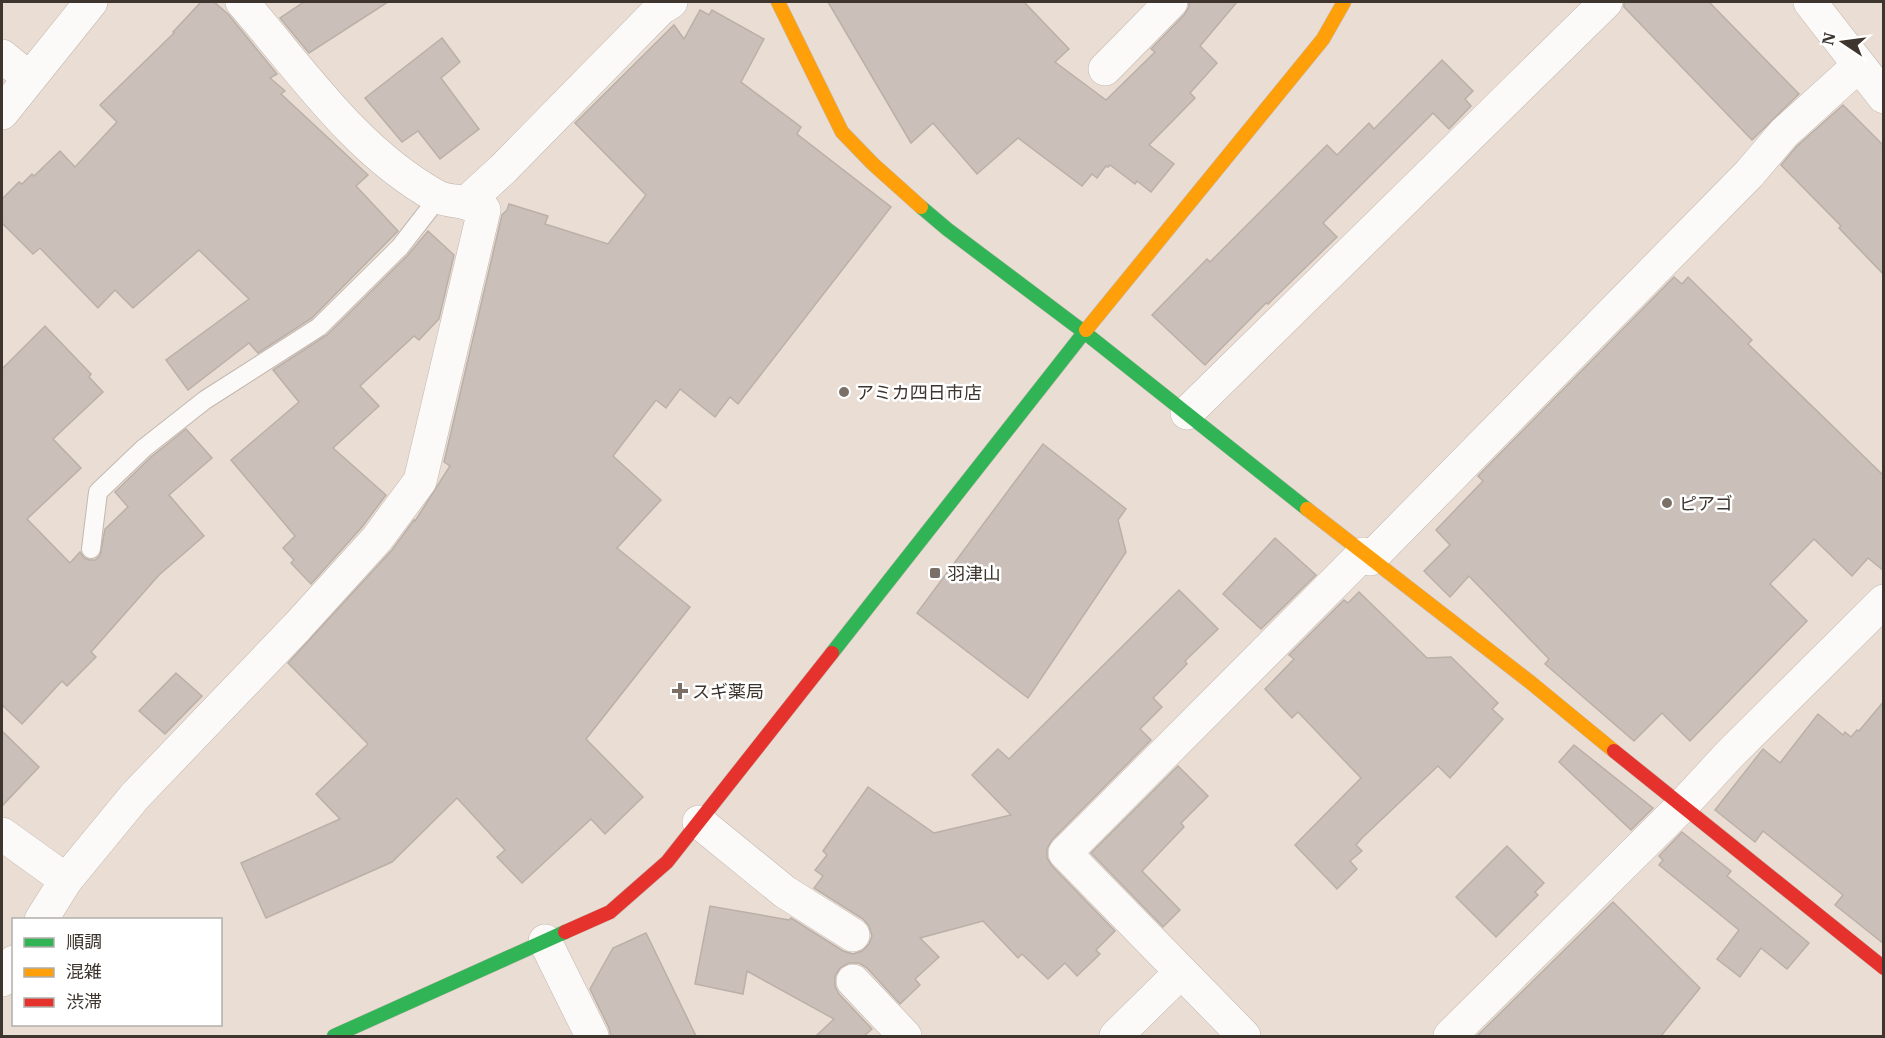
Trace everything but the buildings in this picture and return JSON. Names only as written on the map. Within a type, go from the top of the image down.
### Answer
[{"type":"street","points":[[2,113],[91,2]]},
{"type":"street","points":[[42,918],[66,880],[135,796],[297,627],[377,539],[420,481],[484,210],[452,200],[388,163],[333,110],[242,2]]},
{"type":"street","points":[[452,200],[503,169],[661,8],[671,2]]},
{"type":"street","points":[[778,2],[842,132],[873,164],[947,229],[1084,332],[1530,682],[1681,807],[1884,968]]},
{"type":"street","points":[[1105,69],[1171,2]]},
{"type":"street","points":[[334,1036],[610,912],[667,862],[1084,332],[1323,39],[1344,2]]},
{"type":"street","points":[[1187,413],[1606,2]]},
{"type":"street","points":[[1810,2],[1884,97]]},
{"type":"street","points":[[2,56],[29,78]]},
{"type":"street","points":[[1244,1036],[1065,853],[1367,556],[1749,174],[1784,133],[1858,66]]},
{"type":"street","points":[[1450,1036],[1884,601]]},
{"type":"street","points":[[699,822],[785,892],[853,935]]},
{"type":"street","points":[[2,834],[66,880]]},
{"type":"street","points":[[544,941],[592,1036]]},
{"type":"street","points":[[2,980],[12,965]]},
{"type":"street","points":[[1116,1036],[1181,972]]},
{"type":"street","points":[[853,981],[905,1036]]},
{"type":"lane","points":[[91,549],[98,492],[144,448],[205,400],[319,327],[400,247],[452,200]]},
{"type":"traffic: fast","points":[[921,207],[1084,332],[1307,509]]},
{"type":"traffic: fast","points":[[832,653],[1086,330]]},
{"type":"traffic: fast","points":[[334,1036],[565,932]]},
{"type":"traffic: slow","points":[[778,2],[842,132],[873,164],[921,207]]},
{"type":"traffic: slow","points":[[1086,330],[1323,39],[1344,2]]},
{"type":"traffic: slow","points":[[1307,509],[1530,682],[1614,751]]},
{"type":"traffic: jam","points":[[565,932],[610,912],[667,862],[832,653]]},
{"type":"traffic: jam","points":[[1614,751],[1884,968]]},
{"type":"place","name":"アミカ四日市店","points":[[844,392]]},
{"type":"place","name":"ピアゴ","points":[[1667,503]]},
{"type":"place","name":"羽津山","points":[[935,573]]},
{"type":"place","name":"スギ薬局","points":[[680,691]]}]
